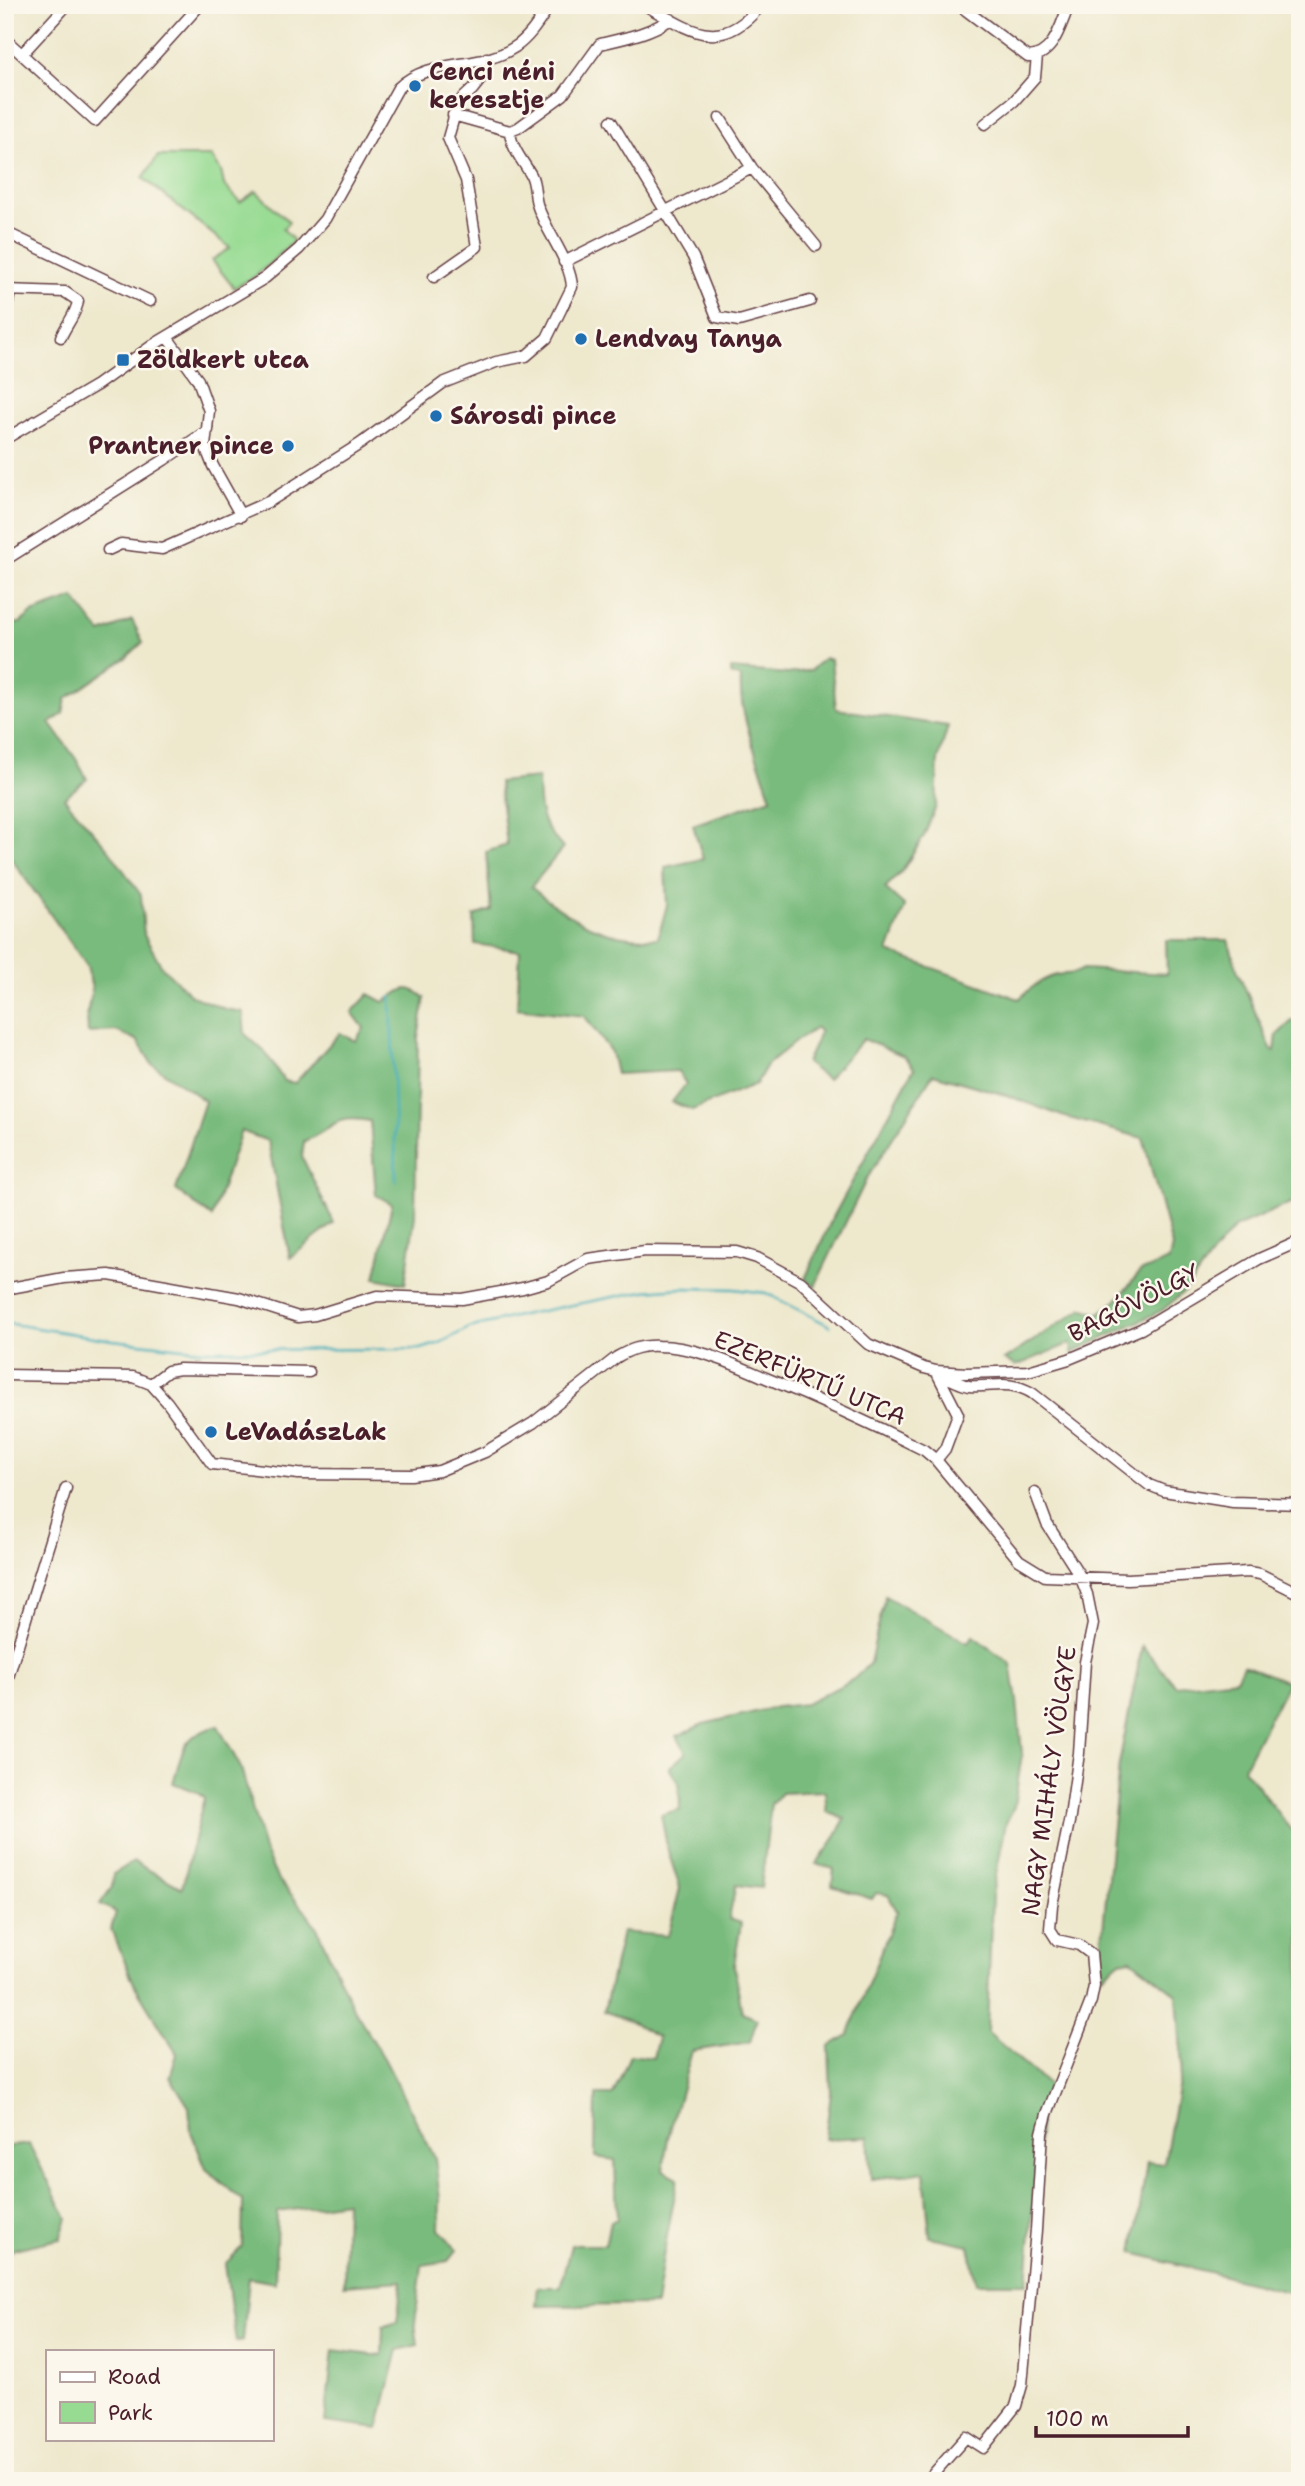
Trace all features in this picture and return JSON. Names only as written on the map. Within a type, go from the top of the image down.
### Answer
[{"type":"street","points":[[22,54],[67,5]]},
{"type":"street","points":[[5,39],[95,121],[200,5]]},
{"type":"street","points":[[5,439],[97,385],[167,337],[265,278],[299,249],[326,219],[398,88],[408,78],[421,72],[487,58],[515,47],[531,33],[550,5]]},
{"type":"street","points":[[645,5],[691,30],[713,35],[730,32],[739,27],[761,5]]},
{"type":"street","points":[[959,5],[1028,57],[1038,57],[1055,40],[1069,5]]},
{"type":"street","points":[[453,115],[510,131],[531,120],[564,95],[600,44],[636,36],[655,29],[670,19]]},
{"type":"street","points":[[985,124],[1014,101],[1034,77],[1038,57]]},
{"type":"street","points":[[433,277],[477,247],[467,180],[448,138],[458,103],[485,74],[487,58]]},
{"type":"street","points":[[720,118],[752,168],[816,246]]},
{"type":"street","points":[[611,121],[693,257],[717,317],[739,321],[810,301]]},
{"type":"street","points":[[108,551],[121,544],[162,549],[241,516],[270,501],[360,444],[443,383],[496,362],[526,356],[547,338],[572,287],[572,278],[548,232],[537,204],[533,179],[514,147],[510,131]]},
{"type":"street","points":[[564,262],[752,168]]},
{"type":"street","points":[[5,232],[150,301]]},
{"type":"street","points":[[5,306],[8,303],[7,290],[65,292],[78,301],[77,310],[61,337]]},
{"type":"street","points":[[167,337],[198,380],[209,411],[205,446],[241,516]]},
{"type":"street","points":[[5,560],[208,430]]},
{"type":"street","name":"BAGÓVÖLGY","points":[[5,1289],[64,1278],[109,1275],[239,1298],[298,1317],[315,1315],[377,1296],[462,1299],[523,1288],[548,1281],[588,1259],[645,1251],[737,1252],[757,1258],[801,1282],[868,1344],[924,1368],[967,1373],[1028,1371],[1069,1359],[1141,1329],[1258,1259],[1300,1241]]},
{"type":"street","name":"EZERFÜRTŰ UTCA","points":[[151,1384],[212,1464],[298,1474],[411,1475],[439,1471],[485,1452],[533,1423],[630,1350],[661,1345],[692,1351],[736,1365],[813,1396],[924,1450],[936,1460],[1019,1560],[1045,1576],[1128,1579],[1248,1572],[1260,1574],[1300,1594]]},
{"type":"street","points":[[5,1375],[105,1375],[133,1377],[151,1384],[168,1371],[180,1369],[309,1372]]},
{"type":"street","points":[[936,1371],[958,1414],[945,1448],[936,1460]]},
{"type":"street","points":[[947,1378],[966,1386],[1001,1384],[1018,1386],[1032,1393],[1149,1485],[1233,1502],[1300,1504]]},
{"type":"street","points":[[5,1687],[66,1488]]},
{"type":"street","points":[[1035,1492],[1046,1524],[1080,1576]]},
{"type":"street","name":"NAGY MIHÁLY VÖLGYE","points":[[927,2481],[966,2437],[983,2448],[1007,2420],[1019,2397],[1036,2230],[1042,2133],[1046,2114],[1091,2001],[1094,1986],[1091,1954],[1079,1945],[1057,1940],[1050,1929],[1052,1905],[1070,1817],[1079,1753],[1085,1662],[1093,1624],[1080,1576]]},
{"type":"green space","points":[[158,156],[211,156],[221,171],[224,185],[240,202],[256,191],[289,222],[283,229],[294,241],[256,276],[234,288],[212,260],[230,248],[143,178]]},
{"type":"green space","points":[[74,598],[101,633],[132,620],[143,642],[126,658],[66,699],[63,714],[50,723],[87,779],[64,798],[109,850],[141,895],[144,935],[162,967],[192,996],[225,1009],[243,1012],[245,1034],[265,1052],[284,1081],[295,1083],[340,1033],[355,1041],[364,1028],[352,1012],[369,994],[384,1002],[408,989],[425,998],[418,1037],[415,1216],[405,1284],[375,1278],[392,1204],[376,1195],[370,1121],[340,1121],[304,1141],[302,1157],[334,1223],[290,1258],[268,1141],[241,1131],[212,1217],[176,1190],[205,1101],[152,1064],[137,1040],[116,1031],[88,1033],[87,1014],[92,989],[87,966],[5,850],[5,625],[20,623],[32,613]]},
{"type":"green space","points":[[824,658],[831,660],[836,709],[948,726],[938,760],[936,806],[924,836],[902,871],[885,888],[905,906],[888,952],[1019,999],[1046,979],[1083,969],[1167,974],[1166,940],[1228,940],[1238,972],[1271,1049],[1275,1051],[1277,1035],[1292,1021],[1300,1021],[1300,1199],[1234,1228],[1186,1290],[1163,1310],[1072,1353],[1071,1343],[1016,1366],[1004,1360],[1083,1308],[1098,1314],[1116,1301],[1140,1272],[1169,1260],[1172,1246],[1143,1138],[1062,1116],[1009,1096],[933,1074],[866,1180],[815,1286],[805,1279],[831,1221],[914,1068],[904,1056],[863,1039],[827,1079],[806,1063],[820,1032],[816,1028],[767,1065],[756,1084],[692,1110],[672,1102],[686,1084],[678,1071],[616,1074],[611,1052],[584,1016],[517,1008],[520,951],[475,944],[474,916],[491,910],[486,852],[507,845],[499,782],[538,778],[542,816],[549,831],[563,848],[531,887],[589,926],[621,936],[658,938],[667,905],[665,867],[703,859],[693,825],[771,798],[746,723],[741,678],[731,674],[731,669],[788,674],[811,670]]},
{"type":"green space","points":[[885,1596],[968,1643],[973,1636],[1011,1664],[1022,1754],[1014,1807],[1006,1823],[992,1895],[987,2032],[1051,2087],[1040,2118],[1027,2283],[976,2283],[969,2245],[930,2237],[924,2172],[871,2179],[868,2137],[825,2139],[831,2093],[829,2047],[848,2035],[897,1911],[888,1895],[876,1893],[872,1899],[832,1886],[834,1869],[816,1864],[845,1819],[827,1812],[825,1791],[781,1793],[771,1804],[761,1888],[736,1885],[729,1919],[741,1923],[734,1966],[742,2013],[757,2019],[750,2042],[692,2051],[668,2138],[663,2170],[678,2178],[656,2305],[536,2306],[538,2287],[560,2287],[571,2245],[605,2245],[610,2222],[617,2219],[615,2160],[595,2157],[596,2095],[613,2095],[630,2055],[653,2058],[658,2037],[630,2021],[604,2011],[622,1932],[668,1936],[680,1888],[668,1851],[661,1815],[680,1809],[679,1783],[669,1768],[686,1753],[677,1736],[703,1724],[777,1707],[806,1704],[854,1679],[870,1663]]},
{"type":"green space","points":[[1142,1646],[1176,1686],[1236,1679],[1243,1665],[1288,1682],[1243,1769],[1300,1840],[1300,2012],[1295,2015],[1292,2075],[1300,2074],[1300,2295],[1133,2253],[1147,2162],[1164,2164],[1182,2067],[1177,1995],[1131,1959],[1120,1961],[1102,1976],[1100,1960],[1119,1764]]},
{"type":"green space","points":[[218,1726],[241,1768],[264,1850],[277,1878],[317,1928],[351,2004],[385,2060],[435,2158],[440,2200],[439,2229],[457,2250],[448,2261],[422,2265],[415,2323],[418,2345],[398,2350],[378,2429],[325,2422],[333,2350],[382,2356],[383,2327],[397,2322],[402,2281],[344,2285],[346,2202],[277,2212],[275,2283],[249,2278],[243,2341],[236,2342],[225,2264],[242,2247],[243,2201],[206,2169],[191,2132],[189,2107],[170,2077],[177,2054],[135,1986],[111,1929],[116,1912],[100,1904],[112,1887],[113,1874],[134,1862],[182,1888],[204,1798],[173,1783],[182,1753],[190,1739]]},
{"type":"green space","points":[[29,2144],[67,2218],[60,2239],[14,2249],[5,2257],[5,2147]]},
{"type":"waterway","points":[[391,997],[396,1182]]},
{"type":"waterway","points":[[5,1323],[113,1340],[201,1350],[421,1349],[440,1343],[469,1328],[526,1314],[644,1291],[683,1288],[766,1293],[830,1326]]},
{"type":"place","name":"Cenci néni keresztje","points":[[415,86]]},
{"type":"place","name":"Lendvay Tanya","points":[[581,339]]},
{"type":"place","name":"Zöldkert utca","points":[[123,360]]},
{"type":"place","name":"Sárosdi pince","points":[[436,416]]},
{"type":"place","name":"Prantner pince","points":[[288,446]]},
{"type":"place","name":"LeVadászLak","points":[[211,1432]]}]
